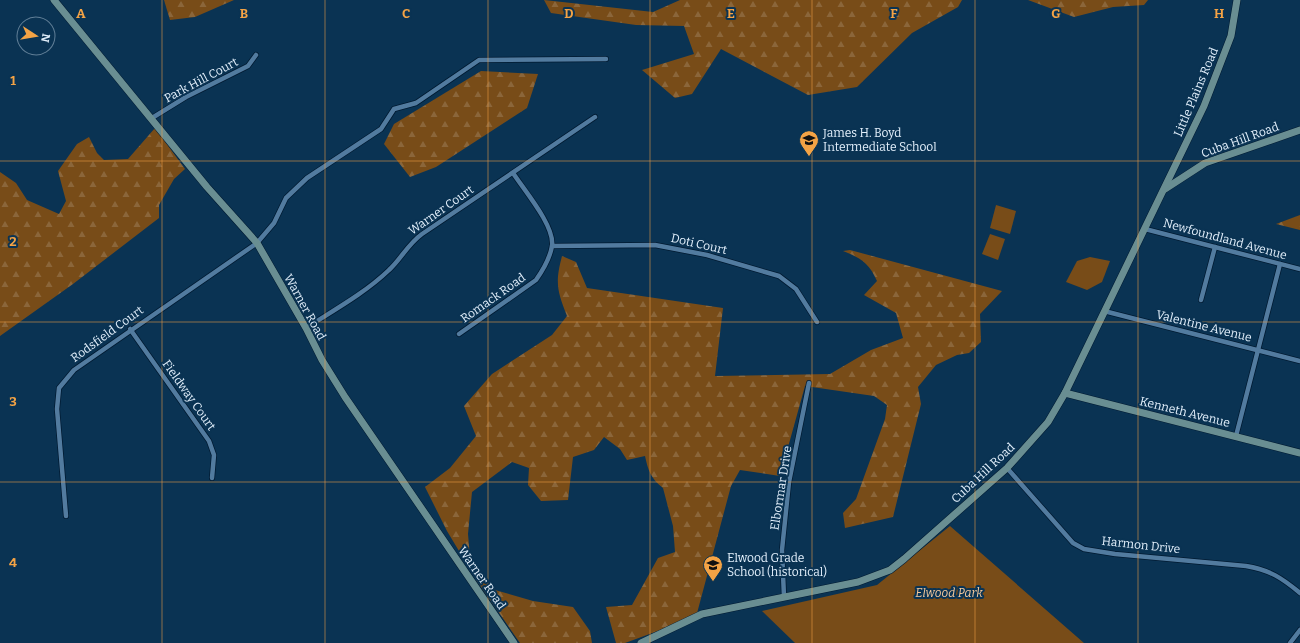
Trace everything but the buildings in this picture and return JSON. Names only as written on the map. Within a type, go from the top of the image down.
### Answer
[{"type":"street","name":"Warner Road","points":[[54,0],[208,187],[257,243],[306,328],[322,360],[345,397],[514,643]]},
{"type":"street","name":"Little Plains Road","points":[[1165,189],[1204,106],[1224,57],[1231,36],[1237,0]]},
{"type":"street","name":"Park Hill Court","points":[[152,118],[186,97],[248,66],[256,55]]},
{"type":"street","name":"Rodsfield Court","points":[[66,516],[57,409],[60,388],[74,370],[130,329],[257,243],[274,223],[286,198],[307,178],[381,129],[394,109],[416,103],[479,60],[606,59]]},
{"type":"street","name":"Warner Court","points":[[306,328],[377,280],[390,269],[413,241],[422,234],[595,117]]},
{"type":"street","name":"Cuba Hill Road","points":[[641,643],[702,614],[858,582],[890,570],[1007,468],[1048,422],[1065,393],[1165,189],[1205,163],[1300,130]]},
{"type":"street","points":[[513,173],[548,227],[552,246]]},
{"type":"street","name":"Newfoundland Avenue","points":[[1145,229],[1300,269]]},
{"type":"street","name":"Doti Court","points":[[552,246],[655,245],[707,255],[779,276],[796,288],[817,322]]},
{"type":"street","name":"Romack Road","points":[[459,334],[536,280],[543,270],[552,246]]},
{"type":"street","points":[[1201,300],[1215,247]]},
{"type":"street","points":[[1236,436],[1280,264]]},
{"type":"street","name":"Valentine Avenue","points":[[1104,311],[1300,361]]},
{"type":"street","name":"Fieldway Court","points":[[130,329],[209,441],[214,455],[212,478]]},
{"type":"street","name":"Elbormar Drive","points":[[784,597],[782,550],[789,482],[809,383]]},
{"type":"street","name":"Kenneth Avenue","points":[[1065,393],[1300,453]]},
{"type":"street","name":"Harmon Drive","points":[[1007,468],[1073,543],[1084,549],[1115,554],[1264,569],[1274,574],[1300,593]]},
{"type":"street","points":[[1290,643],[1300,630]]},
{"type":"green space","points":[[164,0],[234,0],[195,17],[170,20]]},
{"type":"green space","points":[[544,0],[653,12],[680,0],[962,0],[958,7],[912,33],[857,87],[808,95],[721,49],[692,94],[675,98],[642,70],[694,54],[684,26],[636,25],[551,13]]},
{"type":"green space","points":[[1028,0],[1148,0],[1144,5],[1113,7],[1074,17]]},
{"type":"green space","points":[[481,71],[538,74],[527,108],[436,167],[410,177],[384,144],[394,124]]},
{"type":"green space","points":[[155,128],[185,169],[174,179],[159,205],[159,218],[73,284],[0,336],[0,172],[16,183],[27,200],[59,214],[66,201],[58,171],[77,144],[89,137],[97,153],[104,160],[128,159]]},
{"type":"green space","points":[[996,205],[1016,211],[1010,234],[990,228]]},
{"type":"green space","points":[[1300,215],[1300,230],[1276,224]]},
{"type":"green space","points":[[990,234],[1005,239],[998,260],[982,254]]},
{"type":"green space","points":[[850,250],[1002,291],[980,314],[981,342],[969,353],[957,355],[936,365],[918,387],[921,404],[893,517],[845,528],[843,513],[856,499],[885,419],[887,405],[874,396],[805,386],[780,476],[740,470],[731,486],[696,617],[625,643],[616,643],[606,607],[632,605],[658,558],[675,552],[673,526],[663,488],[651,474],[647,466],[645,456],[627,460],[620,449],[604,437],[594,450],[573,457],[568,500],[541,501],[528,485],[529,468],[512,462],[472,492],[468,534],[470,557],[495,590],[533,601],[573,607],[590,631],[592,643],[520,643],[477,581],[447,531],[425,487],[450,468],[476,436],[464,406],[492,374],[552,335],[567,316],[558,286],[558,273],[562,256],[576,262],[587,288],[723,308],[715,376],[830,374],[871,350],[903,338],[896,313],[864,295],[877,281],[871,270],[864,262],[843,251]]},
{"type":"green space","points":[[1090,257],[1110,261],[1102,282],[1087,290],[1066,282],[1077,261]]},
{"type":"green space","name":"Elwood Park","points":[[950,526],[1084,643],[795,643],[762,611],[877,585]]},
{"type":"place","name":"James H. Boyd Intermediate School","points":[[809,157]]},
{"type":"place","name":"Elwood Grade School (historical)","points":[[713,582]]}]
